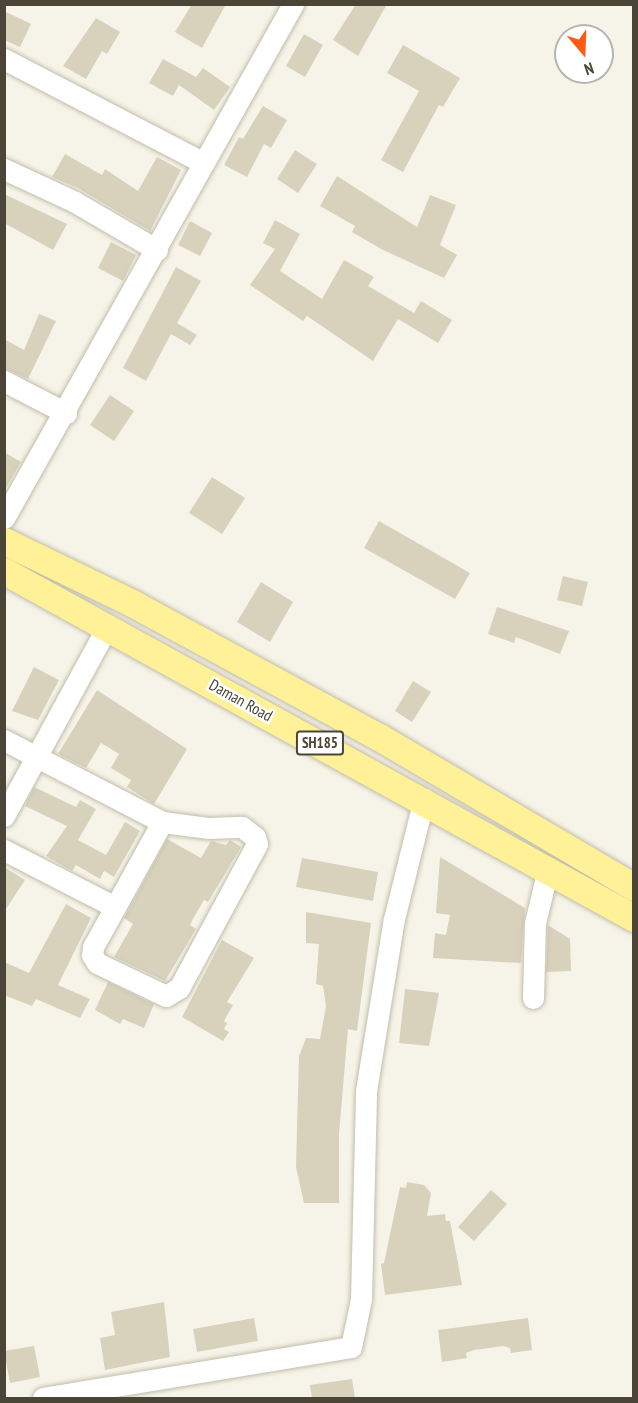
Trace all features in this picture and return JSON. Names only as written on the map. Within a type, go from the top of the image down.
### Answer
[{"type":"main road","points":[[4,541],[132,603],[379,737],[633,887]]},
{"type":"main road","name":"Daman Road","points":[[4,571],[424,799],[633,918]]},
{"type":"street","points":[[4,518],[66,412],[293,4]]},
{"type":"street","points":[[4,59],[204,164]]},
{"type":"street","points":[[4,169],[75,202],[157,250]]},
{"type":"street","points":[[4,381],[66,412]]},
{"type":"street","points":[[4,816],[107,627]]},
{"type":"street","points":[[4,740],[162,822],[208,828],[242,827],[250,831],[256,844],[174,994],[154,993],[97,963],[93,947],[162,822]]},
{"type":"street","points":[[43,1398],[351,1347],[361,1299],[366,1091],[394,919],[424,799]]},
{"type":"street","points":[[4,850],[115,907]]},
{"type":"street","points":[[533,998],[535,923],[548,869]]},
{"type":"building","points":[[192,4],[226,4],[202,48],[175,32]]},
{"type":"building","points":[[356,4],[387,4],[358,56],[333,40]]},
{"type":"building","points":[[4,11],[31,24],[20,47],[4,40]]},
{"type":"building","points":[[96,18],[120,32],[107,54],[102,51],[86,79],[63,66]]},
{"type":"building","points":[[304,34],[323,45],[305,77],[286,66]]},
{"type":"building","points":[[403,45],[460,78],[443,107],[439,105],[403,172],[381,160],[419,91],[387,73]]},
{"type":"building","points":[[163,59],[196,77],[203,68],[230,87],[214,110],[179,85],[173,96],[149,83]]},
{"type":"building","points":[[263,106],[287,120],[271,148],[264,144],[247,177],[224,165],[239,137],[243,139]]},
{"type":"building","points":[[295,150],[317,164],[298,193],[277,179]]},
{"type":"building","points":[[65,154],[102,175],[105,169],[138,191],[157,157],[181,170],[150,231],[78,188],[52,177]]},
{"type":"building","points":[[337,176],[417,227],[430,195],[456,205],[440,245],[457,255],[444,278],[381,249],[352,232],[355,226],[320,206]]},
{"type":"building","points":[[4,194],[67,224],[53,250],[4,223]]},
{"type":"building","points":[[275,220],[300,234],[280,271],[322,299],[344,260],[374,277],[368,286],[414,313],[421,301],[452,320],[438,343],[398,319],[373,361],[307,316],[303,321],[250,285],[275,249],[263,243]]},
{"type":"building","points":[[190,221],[212,233],[200,256],[178,245]]},
{"type":"building","points":[[111,242],[136,255],[123,281],[98,268]]},
{"type":"building","points":[[176,267],[201,281],[177,323],[197,335],[190,345],[171,334],[146,381],[123,368]]},
{"type":"building","points":[[39,314],[56,321],[28,379],[4,368],[4,339],[24,350]]},
{"type":"building","points":[[110,395],[134,411],[114,441],[90,425]]},
{"type":"building","points":[[4,452],[21,462],[4,491]]},
{"type":"building","points":[[212,477],[245,498],[222,534],[189,513]]},
{"type":"building","points":[[379,521],[470,573],[455,599],[364,548]]},
{"type":"building","points":[[563,576],[588,582],[582,606],[557,600]]},
{"type":"building","points":[[261,582],[293,602],[270,642],[237,622]]},
{"type":"building","points":[[497,607],[569,631],[560,654],[516,637],[514,643],[488,634]]},
{"type":"building","points":[[34,667],[59,680],[38,720],[12,711]]},
{"type":"building","points":[[413,681],[431,692],[412,722],[395,711]]},
{"type":"building","points":[[97,690],[187,749],[154,804],[127,787],[131,780],[111,768],[119,754],[101,743],[86,768],[58,754]]},
{"type":"building","points":[[34,787],[76,807],[80,800],[96,809],[78,840],[106,855],[125,822],[140,831],[114,877],[104,871],[100,879],[76,865],[72,871],[46,856],[67,826],[25,806]]},
{"type":"building","points":[[167,839],[201,858],[211,841],[226,845],[230,840],[241,847],[208,902],[204,900],[193,919],[190,925],[196,929],[165,981],[114,957],[133,924],[124,918]]},
{"type":"building","points":[[440,857],[525,908],[521,963],[433,958],[435,933],[446,935],[450,915],[436,913]]},
{"type":"building","points":[[302,858],[378,872],[373,901],[296,887]]},
{"type":"building","points":[[4,867],[25,880],[4,912]]},
{"type":"building","points":[[66,904],[91,918],[58,985],[90,999],[80,1018],[36,999],[32,1006],[4,995],[4,962],[29,973]]},
{"type":"building","points":[[306,912],[371,923],[357,1031],[348,1029],[339,1134],[339,1203],[304,1203],[296,1167],[299,1056],[306,1038],[320,1039],[326,1006],[323,986],[316,984],[319,944],[306,943]]},
{"type":"building","points":[[548,925],[570,939],[571,971],[546,972]]},
{"type":"building","points":[[222,940],[254,958],[227,1002],[233,1005],[224,1021],[227,1023],[224,1029],[229,1032],[223,1041],[182,1017]]},
{"type":"building","points":[[108,982],[154,1004],[144,1028],[123,1019],[120,1024],[95,1010]]},
{"type":"building","points":[[405,989],[439,993],[429,1046],[399,1043]]},
{"type":"building","points":[[407,1182],[424,1185],[431,1193],[427,1216],[445,1214],[446,1221],[450,1221],[462,1285],[385,1295],[381,1264],[384,1263],[400,1187],[406,1188]]},
{"type":"building","points":[[491,1190],[507,1204],[474,1241],[458,1227]]},
{"type":"building","points":[[164,1302],[170,1357],[105,1370],[100,1338],[115,1335],[111,1312]]},
{"type":"building","points":[[254,1318],[258,1341],[197,1352],[193,1329]]},
{"type":"building","points":[[528,1318],[532,1350],[511,1353],[510,1348],[503,1346],[474,1350],[466,1353],[467,1358],[442,1362],[438,1330]]},
{"type":"building","points":[[34,1346],[40,1377],[10,1383],[4,1351]]},
{"type":"building","points":[[352,1379],[355,1398],[312,1398],[310,1385]]}]
